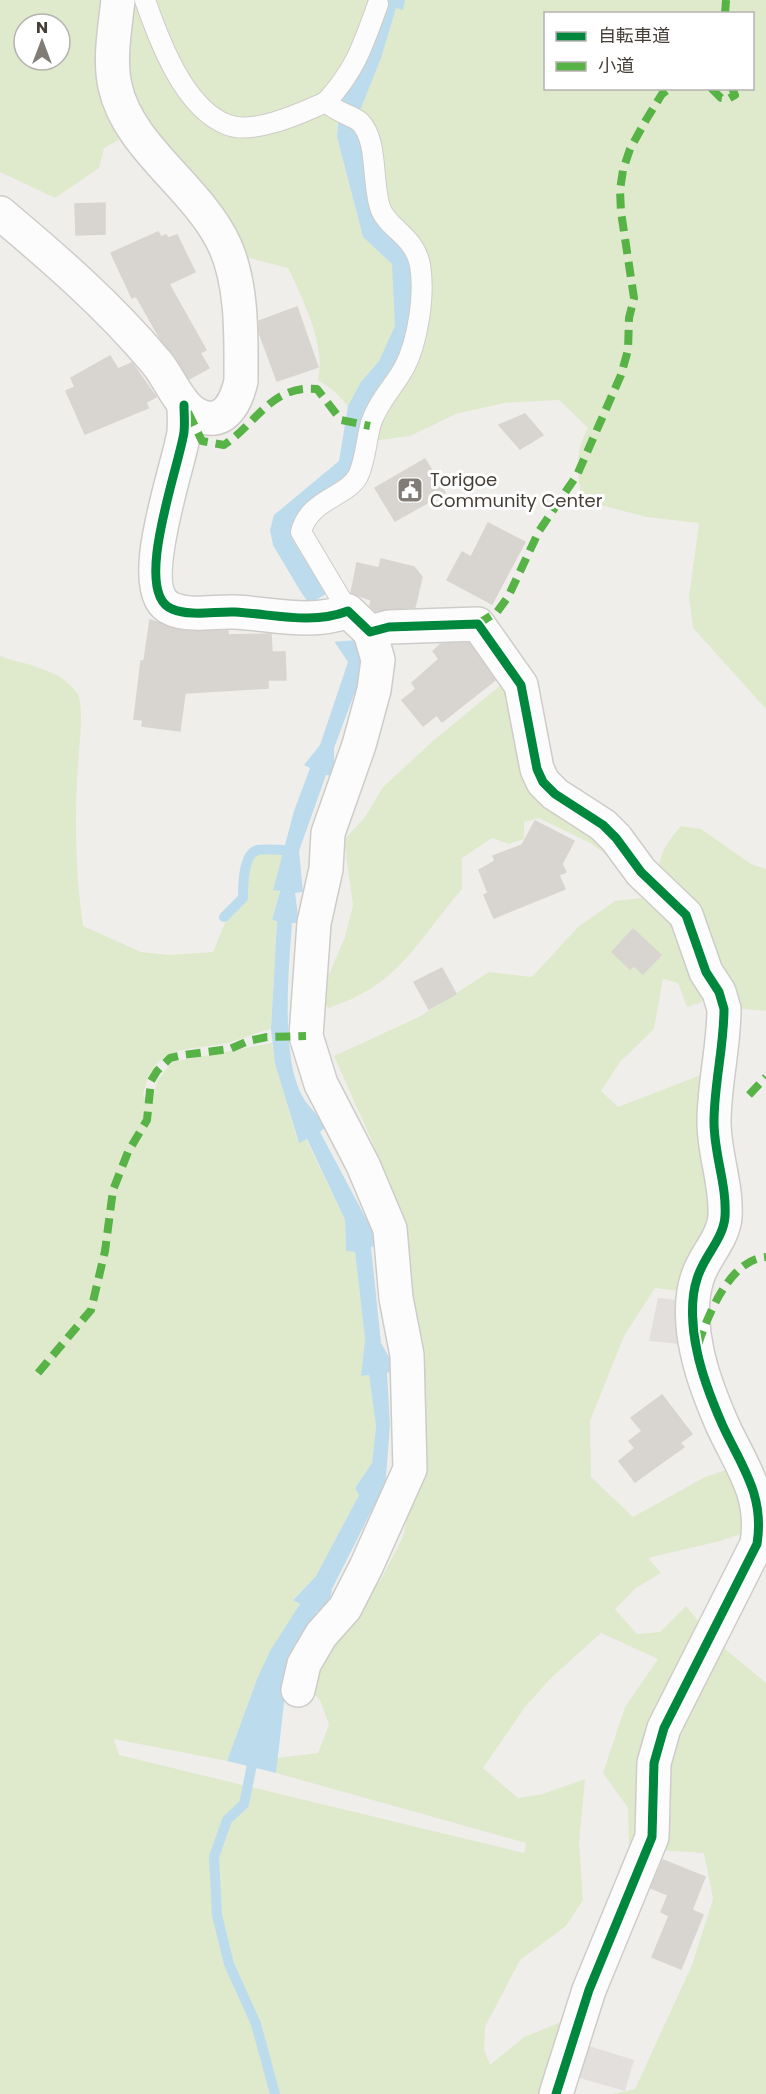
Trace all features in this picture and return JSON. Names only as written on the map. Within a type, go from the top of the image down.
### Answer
[{"type":"street","points":[[0,213],[82,282],[122,321],[162,369],[184,405],[207,418],[219,417],[228,411],[237,395],[241,356],[234,270],[225,246],[209,219],[133,129],[121,108],[114,85],[112,59],[118,0]]},
{"type":"street","points":[[184,405],[184,433],[170,484],[157,556],[156,589],[159,597],[172,609],[188,612],[235,612],[344,619],[389,627],[478,624],[520,685],[537,769],[543,782],[555,794],[596,820],[616,838],[641,872],[686,915],[706,972],[719,992],[724,1009],[714,1122],[715,1150],[724,1180],[725,1219],[714,1249],[697,1278],[693,1314],[697,1350],[707,1386],[723,1426],[750,1478],[758,1510],[757,1544],[663,1728],[654,1763],[652,1837],[589,1990],[556,2094]]},
{"type":"street","points":[[298,1690],[304,1664],[321,1635],[345,1608],[366,1568],[410,1469],[407,1355],[396,1298],[390,1229],[363,1165],[321,1084],[306,1036],[314,923],[326,869],[328,832],[359,745],[374,690],[378,660],[344,619]]},
{"type":"lane","points":[[145,0],[170,62],[191,95],[209,113],[228,125],[258,125],[331,107],[359,120],[370,135],[375,183],[382,212],[409,240],[420,265],[420,318],[405,366],[371,422],[362,466],[356,479],[304,520],[301,532],[344,619]]},
{"type":"lane","points":[[331,107],[357,61],[378,4]]},
{"type":"green space","points":[[0,0],[108,0],[128,135],[104,148],[99,168],[55,198],[0,172]]},
{"type":"green space","points":[[128,0],[142,0],[161,49],[228,130],[321,108],[337,119],[337,137],[363,237],[392,264],[395,287],[395,326],[391,337],[379,361],[361,383],[348,406],[334,391],[318,380],[319,353],[312,323],[288,268],[245,257],[141,119],[123,75]]},
{"type":"green space","points":[[149,0],[766,0],[766,709],[693,628],[689,597],[699,523],[646,517],[582,500],[578,463],[580,446],[588,428],[559,400],[504,403],[456,414],[410,436],[372,441],[413,359],[375,133],[369,120],[339,100],[251,123],[214,113],[172,57]]},
{"type":"green space","points":[[0,656],[32,665],[62,678],[79,698],[81,721],[76,796],[76,839],[83,926],[141,952],[170,955],[213,952],[227,918],[244,899],[245,875],[257,852],[283,854],[273,889],[280,890],[272,919],[277,920],[271,1029],[231,1042],[187,1049],[165,1057],[156,1065],[148,1078],[143,1096],[152,1103],[157,1081],[172,1062],[272,1043],[275,1064],[298,1142],[306,1139],[345,1220],[346,1251],[355,1252],[365,1339],[361,1376],[369,1375],[376,1426],[372,1463],[355,1488],[359,1495],[316,1576],[293,1599],[300,1604],[257,1679],[227,1761],[114,1739],[119,1755],[524,1853],[526,1843],[276,1773],[277,1758],[318,1753],[329,1725],[320,1700],[309,1689],[350,1614],[380,1581],[403,1537],[418,1470],[401,1230],[375,1148],[334,1056],[419,1017],[489,972],[532,977],[578,927],[615,901],[640,898],[668,910],[710,991],[700,1003],[687,1007],[678,983],[663,979],[654,1029],[620,1062],[601,1091],[618,1107],[711,1071],[716,1200],[688,1292],[655,1288],[624,1336],[590,1421],[591,1477],[633,1517],[705,1477],[738,1466],[750,1531],[720,1541],[648,1558],[661,1573],[636,1588],[615,1609],[637,1634],[660,1632],[686,1606],[713,1639],[766,1683],[766,2094],[611,2094],[635,2089],[692,1965],[713,1899],[704,1853],[629,1848],[628,1808],[603,1773],[625,1707],[658,1659],[601,1633],[551,1678],[525,1707],[483,1768],[518,1798],[543,1794],[585,1779],[579,1843],[583,1900],[566,1926],[520,1960],[485,2027],[484,2049],[490,2065],[524,2037],[571,2018],[549,2094],[0,2094]]},
{"type":"green space","points":[[507,680],[524,736],[624,861],[609,857],[592,844],[539,818],[524,822],[524,839],[509,844],[492,838],[462,858],[462,889],[405,960],[373,987],[352,999],[328,1008],[320,995],[345,937],[353,905],[344,840],[365,817],[383,787],[434,740]]},
{"type":"green space","points":[[681,826],[701,829],[751,864],[766,869],[766,1011],[734,1008],[660,879],[659,864],[663,851]]},
{"type":"shaded area","points":[[658,1298],[686,1301],[680,1344],[649,1341]]},
{"type":"shaded area","points":[[579,2043],[634,2060],[625,2091],[569,2075]]},
{"type":"water","points":[[382,0],[405,0],[403,10],[396,8],[381,58],[359,113],[370,194],[414,261],[414,326],[352,474],[292,532],[294,542],[363,652],[364,668],[334,748],[334,776],[326,775],[299,851],[303,892],[295,893],[299,923],[292,923],[288,1016],[292,1064],[298,1085],[306,1102],[327,1126],[320,1132],[380,1245],[371,1247],[381,1343],[396,1369],[387,1373],[390,1425],[384,1503],[376,1502],[332,1589],[327,1616],[317,1611],[286,1685],[276,1773],[227,1761],[257,1679],[270,1651],[300,1604],[293,1600],[316,1576],[359,1495],[355,1488],[372,1463],[376,1426],[369,1375],[361,1376],[365,1339],[355,1252],[346,1251],[345,1220],[307,1139],[299,1143],[275,1064],[271,1029],[277,921],[272,920],[280,891],[273,890],[294,811],[310,768],[304,765],[320,745],[348,662],[299,589],[273,545],[270,530],[274,515],[339,461],[348,406],[361,382],[379,361],[395,326],[392,264],[363,237],[337,137],[339,100]]},
{"type":"pier","points":[[328,593],[357,640],[331,642],[307,605]]},
{"type":"building","points":[[105,203],[105,234],[76,235],[75,204]]},
{"type":"building","points":[[158,232],[161,237],[166,235],[168,238],[177,235],[195,272],[169,284],[206,350],[200,353],[209,368],[189,379],[160,338],[136,296],[132,298],[111,253]]},
{"type":"building","points":[[297,307],[318,367],[277,381],[259,332],[259,321]]},
{"type":"building","points":[[110,356],[118,369],[132,363],[156,397],[146,402],[148,408],[85,434],[66,391],[75,387],[71,378]]},
{"type":"building","points":[[525,414],[543,435],[520,449],[499,425]]},
{"type":"building","name":"Torigoe Community Center","points":[[425,459],[445,493],[395,521],[375,488]]},
{"type":"building","points":[[488,523],[525,542],[492,604],[447,580],[462,552],[471,557]]},
{"type":"building","points":[[381,559],[414,567],[422,577],[415,607],[375,611],[370,606],[371,600],[351,593],[357,563],[379,568]]},
{"type":"building","points":[[150,620],[184,631],[228,631],[228,635],[271,634],[272,652],[285,652],[286,680],[268,680],[268,688],[185,693],[180,731],[142,726],[143,720],[134,719],[141,661],[144,661]]},
{"type":"building","points":[[469,643],[495,680],[442,722],[437,715],[423,726],[402,700],[416,689],[412,683],[439,659],[433,651],[441,644]]},
{"type":"building","points":[[535,821],[574,841],[562,864],[566,872],[559,875],[565,889],[494,918],[484,895],[488,893],[479,870],[495,861],[493,856],[522,845]]},
{"type":"building","points":[[633,929],[661,955],[643,974],[634,966],[630,969],[612,952]]},
{"type":"building","points":[[442,968],[456,994],[429,1009],[414,982]]},
{"type":"building","points":[[662,1395],[692,1434],[680,1443],[684,1447],[635,1482],[619,1461],[635,1448],[629,1441],[642,1431],[631,1418]]},
{"type":"building","points":[[663,1860],[705,1877],[692,1910],[703,1915],[681,1969],[652,1957],[669,1916],[661,1912],[668,1895],[651,1888]]},
{"type":"waterway","points":[[224,917],[243,898],[245,871],[253,852],[262,849],[292,850]]},
{"type":"waterway","points":[[254,1755],[244,1804],[227,1820],[214,1857],[217,1915],[229,1964],[256,2024],[275,2094]]},
{"type":"marked path","points":[[725,12],[726,0]]},
{"type":"marked path","points":[[478,624],[497,612],[508,597],[539,531],[577,475],[621,375],[628,350],[629,318],[634,298],[621,212],[620,190],[623,170],[630,149],[646,120],[662,94],[667,90]]},
{"type":"marked path","points":[[713,90],[721,98],[728,99],[735,95],[733,90]]},
{"type":"marked path","points":[[188,412],[202,441],[224,445],[276,399],[301,389],[317,389],[341,420],[370,426]]},
{"type":"marked path","points":[[38,1373],[91,1310],[105,1251],[113,1190],[128,1152],[147,1120],[151,1081],[157,1071],[170,1058],[230,1049],[248,1041],[267,1037],[306,1036]]},
{"type":"marked path","points":[[749,1095],[766,1077]]},
{"type":"marked path","points":[[698,1345],[714,1304],[731,1278],[753,1260],[766,1257]]},
{"type":"cycle path","points":[[184,405],[184,432],[161,526],[157,554],[156,579],[161,598],[172,609],[187,613],[235,612],[306,618],[348,611],[370,632],[389,627],[478,624],[521,685],[537,769],[543,782],[555,794],[603,825],[616,838],[641,872],[686,915],[706,972],[719,992],[724,1009],[714,1122],[725,1217],[721,1233],[697,1279],[693,1296],[693,1324],[699,1360],[708,1388],[722,1424],[750,1481],[758,1510],[757,1544],[664,1728],[654,1763],[652,1837],[589,1990],[556,2094]]},
{"type":"place","name":"Torigoe Community Center","points":[[410,490]]}]
